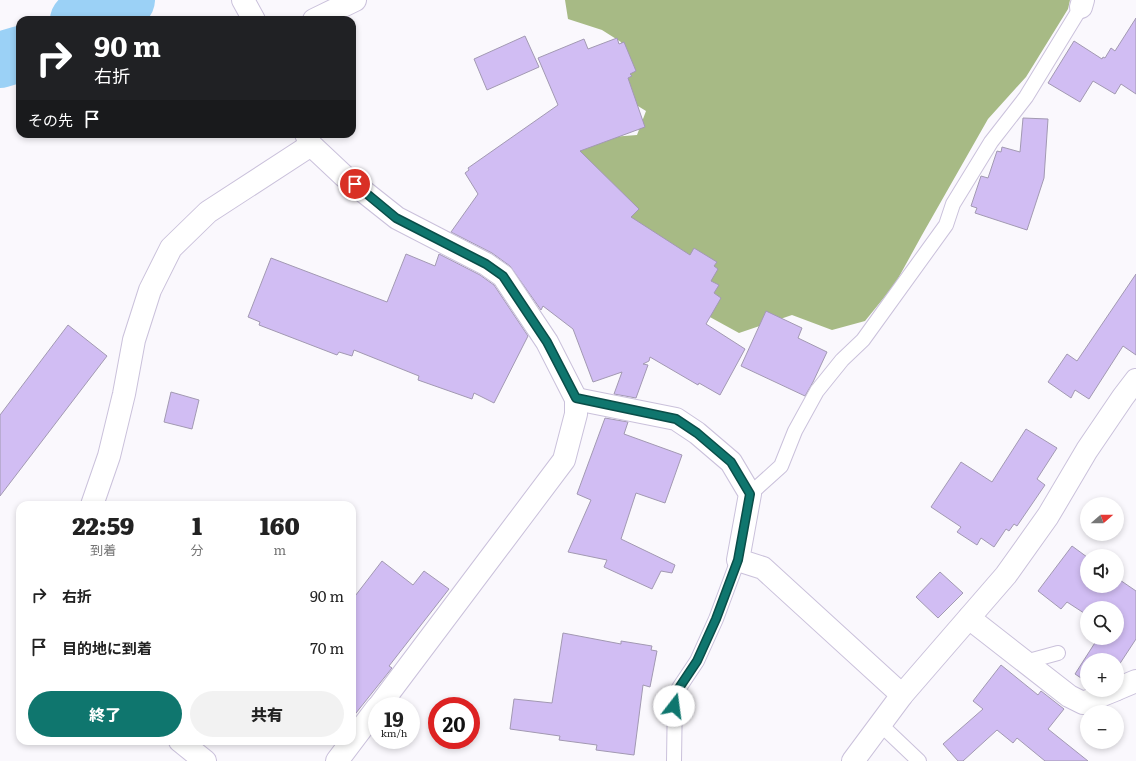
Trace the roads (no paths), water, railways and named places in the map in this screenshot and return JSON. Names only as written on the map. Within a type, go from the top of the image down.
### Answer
[{"type":"street","points":[[322,16],[355,0]]},
{"type":"street","points":[[93,501],[109,456],[124,394],[134,340],[150,290],[171,248],[208,212],[308,140],[344,176],[396,218],[486,264],[503,276],[547,342],[576,398],[576,414],[564,460],[386,697]]},
{"type":"street","points":[[853,761],[902,695],[1006,576],[1044,522],[1086,450],[1136,380]]},
{"type":"street","points":[[576,398],[676,419],[697,433],[731,462],[750,494],[738,560],[763,568],[902,695]]},
{"type":"street","points":[[969,618],[1069,696],[1082,703],[1098,697]]},
{"type":"street","points":[[1124,686],[1136,681]]},
{"type":"street","points":[[356,736],[368,720]]},
{"type":"street","points":[[185,745],[205,761]]},
{"type":"street","points":[[337,761],[349,745]]},
{"type":"lane","points":[[750,494],[781,466],[795,431],[817,391],[842,360],[863,340],[946,226],[953,204],[991,142],[1026,97],[1082,3]]},
{"type":"lane","points":[[674,761],[675,694],[697,661],[716,619],[738,560]]},
{"type":"lane","points":[[1025,662],[1058,654]]},
{"type":"lane","points":[[880,724],[918,761]]},
{"type":"waterway","points":[[84,16],[127,0]]},
{"type":"waterway","points":[[0,60],[16,55]]}]
